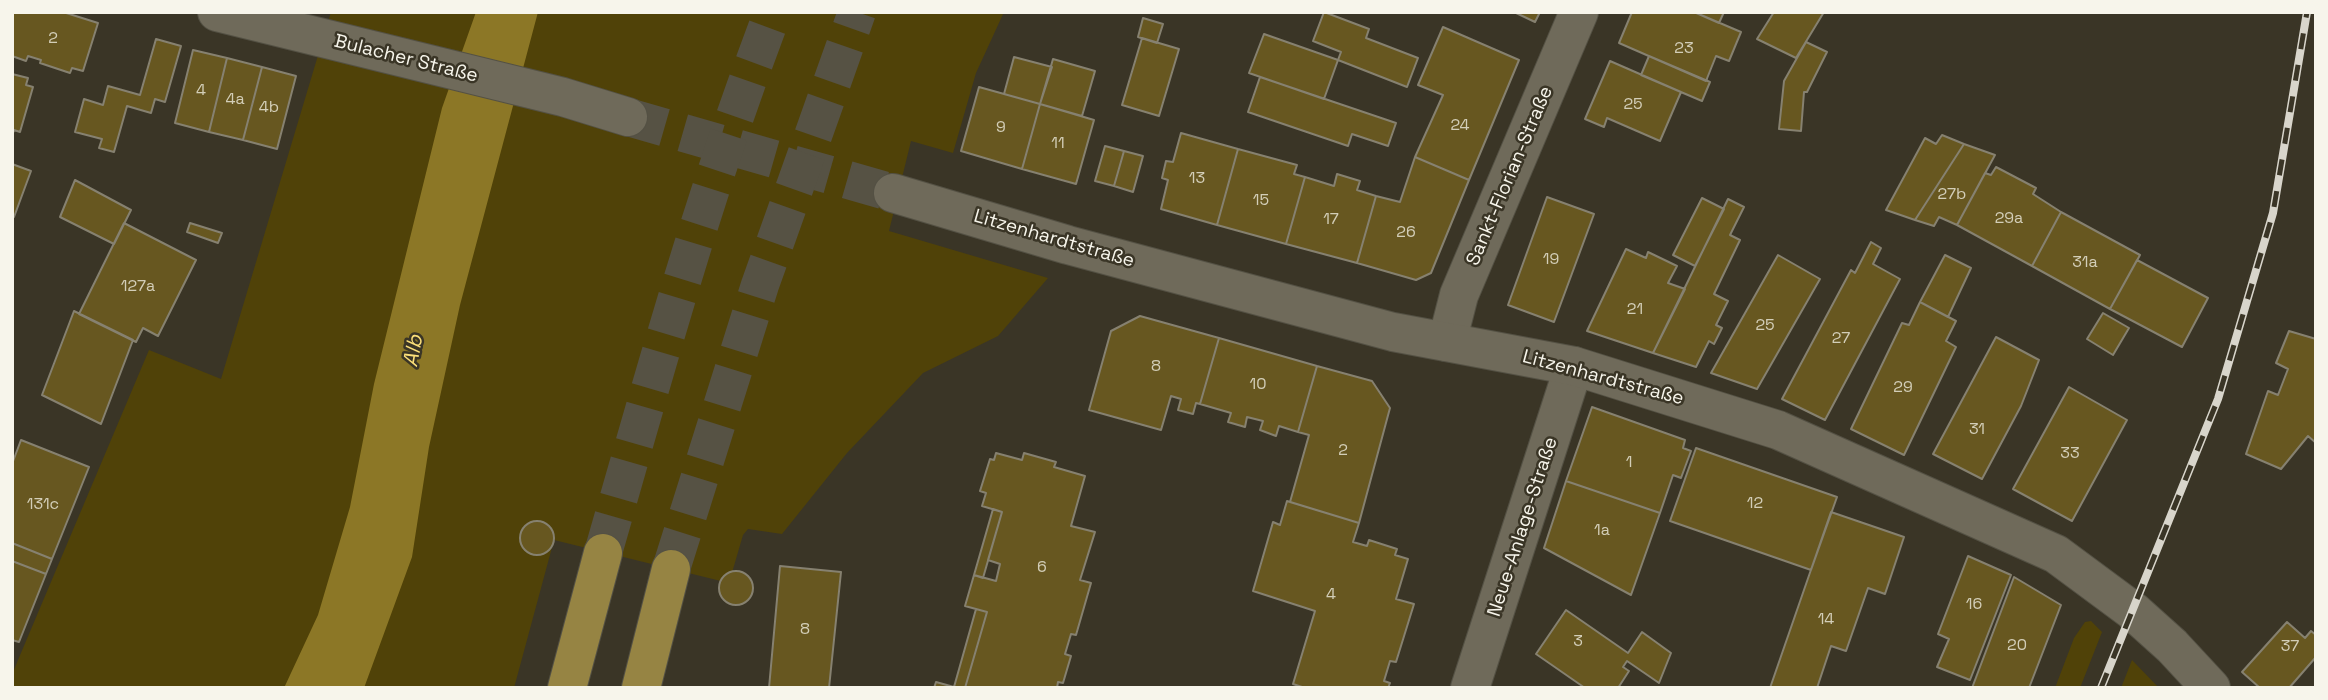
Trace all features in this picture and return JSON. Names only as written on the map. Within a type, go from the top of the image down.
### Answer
[{"type":"highway","points":[[567,688],[603,554]]},
{"type":"highway","points":[[641,688],[671,569]]},
{"type":"street","name":"Bulacher Straße","points":[[217,12],[611,112]]},
{"type":"street","name":"Sankt-Florian-Straße","points":[[1447,342],[1459,295],[1579,12]]},
{"type":"street","name":"Litzenhardtstraße","points":[[893,193],[1081,248],[1380,329],[1574,366],[1778,430],[2056,554],[2133,611],[2172,646],[2211,688]]},
{"type":"street","name":"Neue-Anlage-Straße","points":[[1471,688],[1574,366]]},
{"type":"shaded area","points":[[331,12],[1004,12],[976,73],[953,153],[911,141],[889,231],[1048,278],[998,336],[923,373],[847,453],[782,534],[748,529],[743,535],[729,583],[554,540],[514,688],[12,688],[12,675],[18,660],[149,350],[221,379]]},
{"type":"shaded area","points":[[2091,621],[2102,632],[2080,688],[2055,688],[2074,638],[2085,622]]},
{"type":"shaded area","points":[[2132,660],[2159,688],[2121,688]]},
{"type":"water","name":"Alb","points":[[476,12],[538,12],[460,305],[429,447],[412,557],[364,688],[284,688],[318,615],[350,507],[374,384],[442,108]]},
{"type":"building","points":[[12,12],[63,12],[98,23],[83,71],[72,68],[70,73],[28,56],[26,61],[12,56]]},
{"type":"building","points":[[1324,12],[1369,29],[1366,38],[1418,58],[1407,87],[1338,60],[1341,52],[1313,41]]},
{"type":"building","points":[[1514,12],[1540,12],[1535,22]]},
{"type":"building","points":[[1632,12],[1694,12],[1741,32],[1729,61],[1716,56],[1706,81],[1619,43]]},
{"type":"building","points":[[1694,12],[1724,12],[1719,23]]},
{"type":"building","points":[[1774,12],[1824,12],[1796,58],[1757,39]]},
{"type":"building","points":[[1143,18],[1163,24],[1157,43],[1138,37]]},
{"type":"building","points":[[1443,27],[1519,60],[1469,180],[1415,157],[1443,95],[1418,85]]},
{"type":"building","points":[[1264,34],[1338,60],[1324,99],[1249,73]]},
{"type":"building","points":[[1142,38],[1179,49],[1159,116],[1122,105]]},
{"type":"building","points":[[156,39],[181,46],[165,102],[155,99],[151,113],[127,106],[114,152],[99,148],[102,139],[75,132],[84,99],[103,105],[108,86],[140,95]]},
{"type":"building","points":[[1806,42],[1827,52],[1807,92],[1804,92],[1801,131],[1779,129],[1784,81]]},
{"type":"building","points":[[193,50],[227,58],[209,132],[175,123]]},
{"type":"building","points":[[1649,56],[1710,82],[1702,101],[1641,75]]},
{"type":"building","points":[[1014,57],[1052,67],[1040,104],[1004,94]]},
{"type":"building","points":[[227,58],[262,67],[243,140],[209,132]]},
{"type":"building","points":[[1053,59],[1095,71],[1082,116],[1040,104]]},
{"type":"building","points":[[1610,61],[1681,92],[1660,141],[1607,118],[1604,127],[1585,119]]},
{"type":"building","points":[[262,67],[296,76],[277,149],[243,140]]},
{"type":"building","points":[[12,74],[28,78],[26,85],[33,87],[20,132],[14,130],[12,136]]},
{"type":"building","points":[[1260,77],[1396,123],[1388,146],[1352,134],[1348,146],[1248,112]]},
{"type":"building","points":[[979,87],[1040,104],[1022,169],[961,151]]},
{"type":"building","points":[[1040,104],[1094,120],[1076,184],[1022,169]]},
{"type":"building","points":[[1181,133],[1238,149],[1217,225],[1161,209],[1168,180],[1162,178],[1166,161],[1173,162]]},
{"type":"building","points":[[1942,135],[1964,144],[1915,220],[1886,210],[1925,138],[1936,144]]},
{"type":"building","points":[[1964,144],[1995,155],[1957,225],[1939,217],[1934,226],[1915,220]]},
{"type":"building","points":[[1105,146],[1124,151],[1114,186],[1095,181]]},
{"type":"building","points":[[1238,149],[1297,165],[1294,174],[1305,177],[1286,244],[1217,225]]},
{"type":"building","points":[[1124,151],[1143,156],[1133,192],[1114,186]]},
{"type":"building","points":[[1415,157],[1469,180],[1431,273],[1416,280],[1357,263],[1376,196],[1400,202]]},
{"type":"building","points":[[12,164],[31,171],[14,217],[12,216]]},
{"type":"building","points":[[1996,167],[2036,188],[2033,194],[2061,212],[2032,266],[1957,225],[1985,173],[1991,175]]},
{"type":"building","points":[[1337,174],[1360,181],[1357,190],[1376,196],[1357,263],[1286,244],[1305,177],[1334,186]]},
{"type":"building","points":[[75,180],[131,210],[114,244],[60,217]]},
{"type":"building","points":[[1547,197],[1594,214],[1554,322],[1508,305]]},
{"type":"building","points":[[1702,198],[1724,209],[1695,266],[1673,255]]},
{"type":"building","points":[[1728,199],[1744,207],[1730,235],[1740,240],[1714,294],[1728,301],[1716,325],[1722,328],[1714,344],[1709,341],[1696,367],[1653,353]]},
{"type":"building","points":[[2061,212],[2140,255],[2110,309],[2032,266]]},
{"type":"building","points":[[124,223],[196,260],[158,336],[143,328],[136,342],[79,314]]},
{"type":"building","points":[[190,223],[222,233],[218,243],[187,232]]},
{"type":"building","points":[[1871,242],[1881,248],[1873,264],[1900,279],[1825,420],[1782,399],[1851,270],[1855,273]]},
{"type":"building","points":[[1626,249],[1646,258],[1648,252],[1677,266],[1668,283],[1685,289],[1653,353],[1587,331]]},
{"type":"building","points":[[1778,255],[1820,279],[1757,389],[1711,373]]},
{"type":"building","points":[[1945,255],[1971,268],[1948,317],[1920,302]]},
{"type":"building","points":[[2137,260],[2208,298],[2182,347],[2110,309]]},
{"type":"building","points":[[1920,302],[1956,321],[1946,341],[1956,347],[1904,455],[1851,429],[1902,323],[1909,325]]},
{"type":"building","points":[[74,311],[133,340],[101,424],[42,395]]},
{"type":"building","points":[[2103,313],[2129,328],[2113,355],[2087,339]]},
{"type":"building","points":[[1140,316],[1219,338],[1200,404],[1196,403],[1193,414],[1178,410],[1181,399],[1171,396],[1161,430],[1089,410],[1111,331]]},
{"type":"building","points":[[2289,331],[2316,339],[2316,443],[2308,436],[2281,469],[2246,454],[2268,391],[2278,395],[2288,369],[2276,363]]},
{"type":"building","points":[[1996,337],[2039,360],[2021,406],[1982,479],[1933,454]]},
{"type":"building","points":[[1219,338],[1317,366],[1298,432],[1279,426],[1276,436],[1260,430],[1263,421],[1247,417],[1245,427],[1228,422],[1231,413],[1200,404]]},
{"type":"building","points":[[1317,366],[1372,381],[1390,408],[1359,523],[1290,502],[1309,435],[1298,432]]},
{"type":"building","points":[[2069,387],[2127,420],[2072,521],[2013,489]]},
{"type":"building","points":[[1592,407],[1685,440],[1683,448],[1691,451],[1681,478],[1673,475],[1660,513],[1566,481]]},
{"type":"building","points":[[21,440],[89,467],[52,559],[12,543],[12,464]]},
{"type":"building","points":[[1696,448],[1837,497],[1811,570],[1670,521]]},
{"type":"building","points":[[996,453],[1022,460],[1024,453],[1056,462],[1054,467],[1085,476],[1071,526],[1095,532],[1080,580],[1091,583],[1076,635],[1071,634],[1065,654],[1071,656],[1063,683],[1058,682],[1057,688],[965,688],[987,612],[965,606],[974,575],[996,581],[1000,564],[988,560],[1002,512],[982,506],[986,493],[980,491],[990,459],[994,460]]},
{"type":"building","points":[[1566,481],[1660,513],[1631,595],[1544,548]]},
{"type":"building","points":[[1287,501],[1359,523],[1353,542],[1367,546],[1369,540],[1397,549],[1395,555],[1408,559],[1396,599],[1414,604],[1396,662],[1390,661],[1384,681],[1390,683],[1388,688],[1305,688],[1293,684],[1315,611],[1253,591],[1273,522],[1280,525]]},
{"type":"building","points":[[993,509],[1002,512],[983,578],[974,575]]},
{"type":"building","points":[[1831,512],[1904,537],[1885,594],[1868,588],[1846,651],[1831,646],[1817,688],[1770,688]]},
{"type":"building","points":[[537,521],[549,526],[554,538],[549,550],[537,555],[525,550],[520,538],[525,526]]},
{"type":"building","points":[[12,543],[52,559],[46,574],[12,561]]},
{"type":"building","points":[[1968,556],[2011,575],[1970,680],[1937,667],[1949,639],[1938,634]]},
{"type":"building","points":[[12,561],[46,574],[19,642],[12,640]]},
{"type":"building","points":[[780,566],[841,572],[829,688],[769,688]]},
{"type":"building","points":[[736,571],[748,576],[753,588],[748,600],[736,605],[724,600],[719,588],[724,576]]},
{"type":"building","points":[[2014,577],[2061,605],[2029,688],[1972,688]]},
{"type":"building","points":[[976,609],[987,612],[965,688],[934,688],[936,682],[954,687]]},
{"type":"building","points":[[1566,610],[1628,653],[1642,632],[1671,653],[1659,683],[1627,661],[1623,667],[1629,671],[1618,688],[1585,688],[1536,654]]},
{"type":"building","points":[[2287,622],[2305,638],[2311,631],[2316,635],[2316,657],[2289,688],[2260,688],[2242,672]]},
{"type":"tunnel","points":[[603,553],[703,213],[773,12]]},
{"type":"tunnel","points":[[671,569],[760,285],[857,12]]},
{"type":"tunnel","points":[[628,117],[893,193]]},
{"type":"railway","points":[[2101,688],[2218,399],[2273,213],[2307,12]]}]
